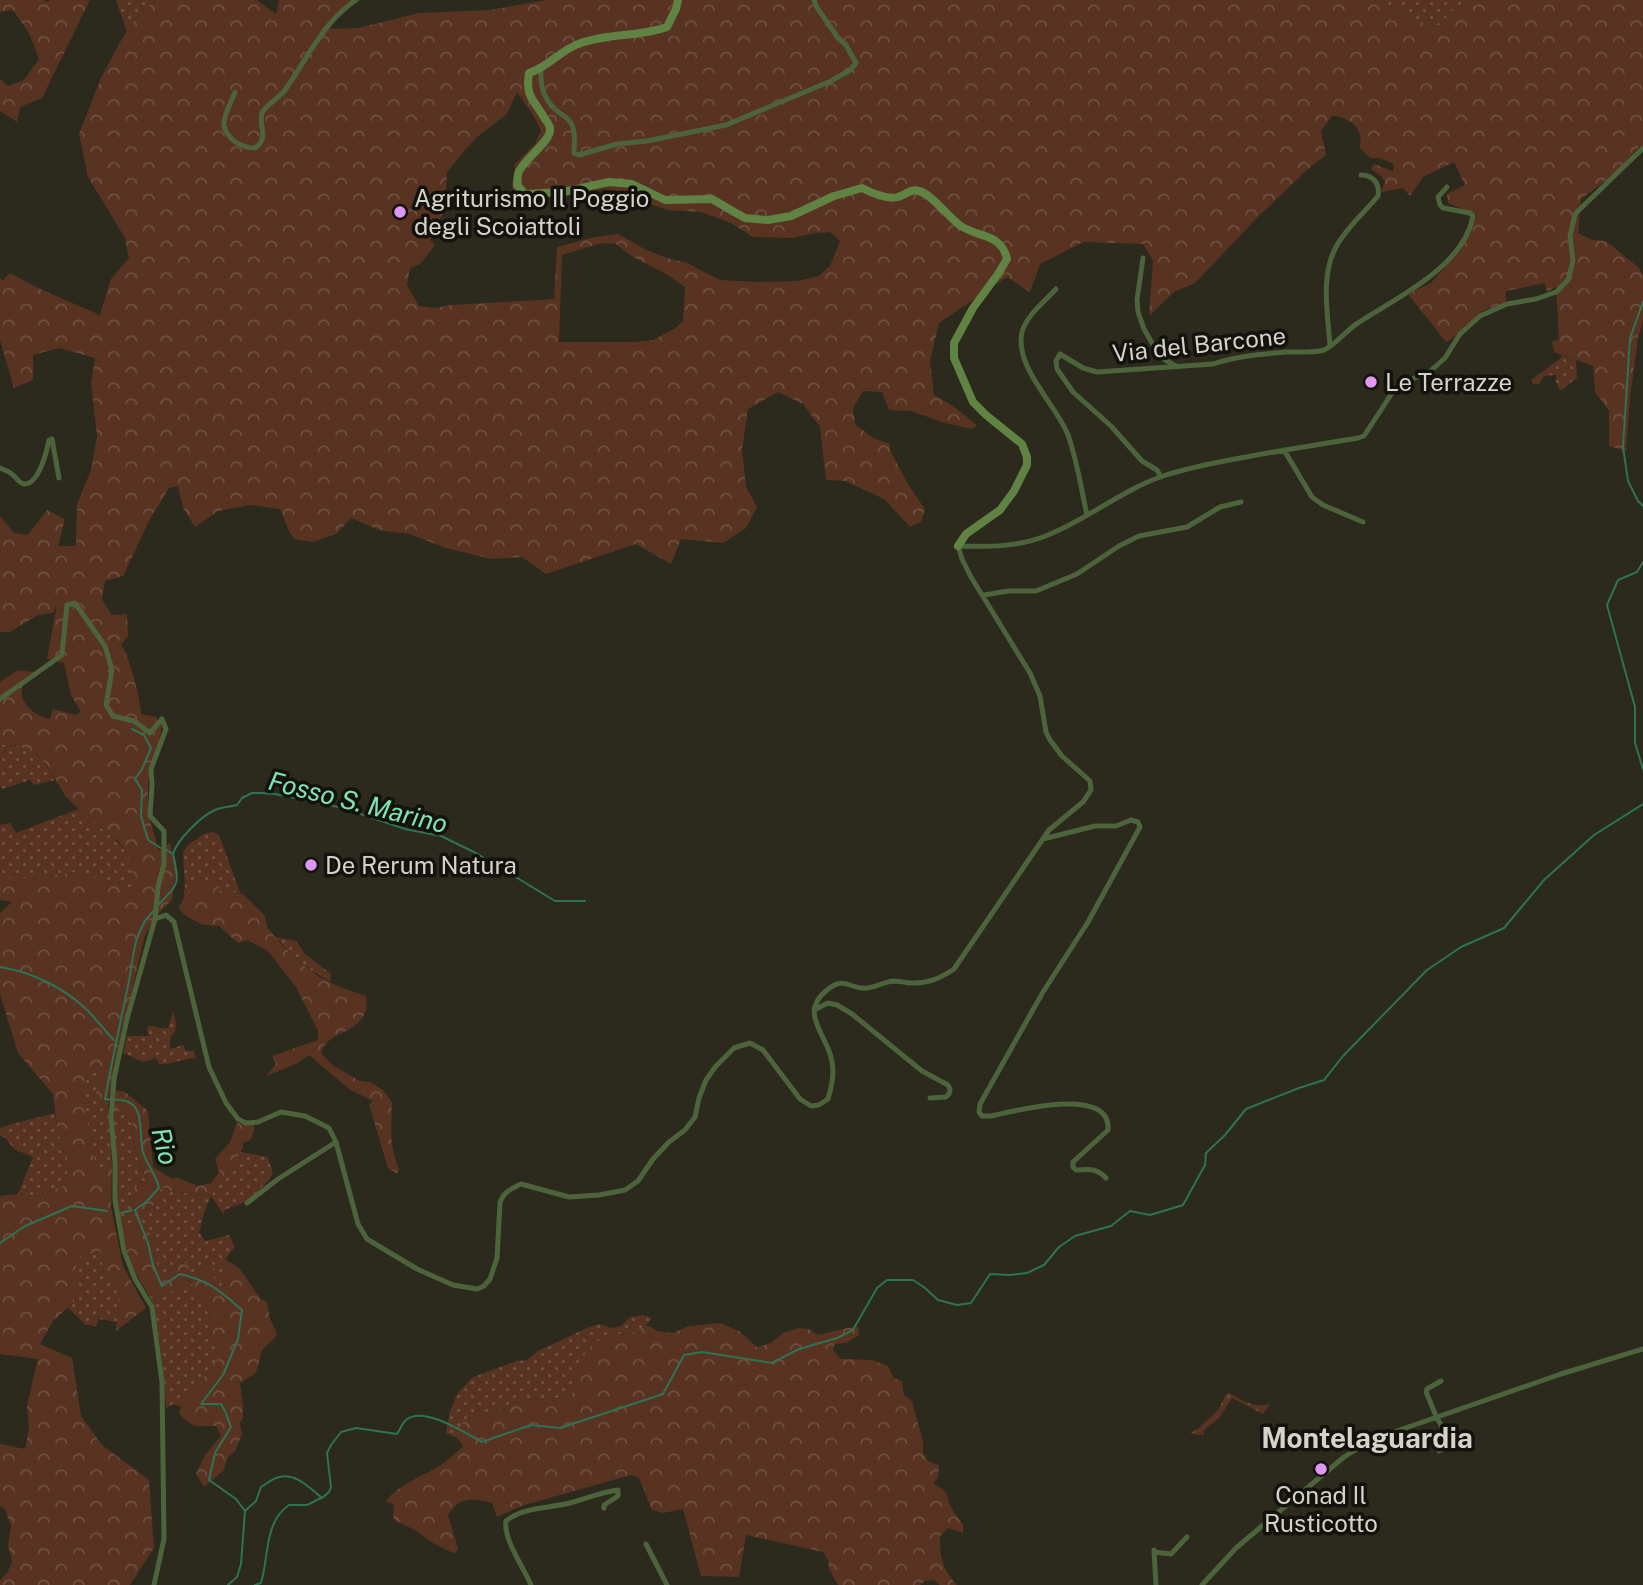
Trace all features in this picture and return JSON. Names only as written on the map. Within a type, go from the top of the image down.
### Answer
[{"type":"street","points":[[235,92],[225,125],[236,142],[248,148],[255,148],[263,133],[261,116],[264,110],[285,90],[334,18],[356,0]]},
{"type":"street","points":[[678,0],[667,27],[652,32],[602,37],[579,43],[541,69],[529,73],[527,86],[532,101],[544,115],[550,129],[549,138],[527,160],[518,174],[517,185],[525,194],[563,191],[610,182],[632,184],[665,200],[712,199],[746,218],[768,220],[790,216],[834,196],[862,188],[876,195],[897,198],[908,191],[919,191],[960,226],[992,238],[1005,249],[1007,259],[973,308],[954,342],[954,358],[973,402],[1022,444],[1027,465],[1014,491],[1000,510],[966,534],[958,546]]},
{"type":"street","points":[[541,69],[540,82],[544,94],[551,106],[572,123],[575,153],[579,155],[617,144],[647,141],[726,125],[831,81],[850,70],[856,63],[814,0]]},
{"type":"street","points":[[958,546],[1018,544],[1047,536],[1134,488],[1194,467],[1364,436],[1392,393],[1407,381],[1428,373],[1445,358],[1460,334],[1480,316],[1507,304],[1556,292],[1568,280],[1573,261],[1570,236],[1575,214],[1643,148]]},
{"type":"street","points":[[1330,346],[1327,286],[1331,261],[1336,247],[1378,195],[1379,190],[1371,176],[1361,175]]},
{"type":"street","name":"Via del Barcone","points":[[1161,477],[1157,470],[1142,461],[1111,426],[1073,392],[1056,369],[1056,361],[1060,355],[1083,368],[1097,372],[1213,364],[1262,354],[1324,350],[1360,322],[1376,314],[1443,267],[1462,242],[1472,216],[1470,213],[1443,208],[1440,205],[1438,197],[1447,187]]},
{"type":"street","points":[[1143,258],[1137,300],[1138,312],[1160,357],[1176,366]]},
{"type":"street","points":[[1056,289],[1028,320],[1022,332],[1022,347],[1025,364],[1066,432],[1087,515]]},
{"type":"street","points":[[0,468],[21,483],[33,481],[44,461],[49,440],[52,439],[59,478]]},
{"type":"street","points":[[1284,450],[1312,497],[1323,505],[1363,522]]},
{"type":"street","points":[[984,595],[1008,591],[1036,591],[1077,574],[1139,536],[1187,527],[1220,507],[1241,502]]},
{"type":"street","points":[[155,916],[166,915],[174,922],[209,1067],[237,1119],[253,1123],[281,1112],[305,1116],[329,1128],[336,1142],[358,1224],[367,1239],[417,1269],[453,1285],[477,1289],[484,1286],[490,1279],[497,1258],[500,1203],[507,1191],[521,1184],[569,1197],[625,1190],[638,1181],[669,1142],[685,1130],[695,1116],[706,1080],[734,1048],[750,1043],[764,1049],[800,1099],[811,1106],[819,1105],[828,1099],[833,1073],[831,1055],[816,1024],[814,1010],[820,996],[831,986],[842,982],[866,989],[894,981],[919,983],[933,981],[954,969],[1049,830],[1083,802],[1091,790],[1090,781],[1062,756],[1050,740],[1046,732],[1040,696],[1030,673],[971,577],[958,546]]},
{"type":"street","points":[[0,699],[62,655],[67,605],[75,603],[105,646],[112,670],[106,705],[113,716],[134,721],[150,733],[162,719],[166,729],[151,769],[150,816],[164,831],[164,864],[155,916],[114,1079],[111,1117],[115,1200],[124,1251],[135,1279],[152,1307],[162,1382],[164,1539],[154,1585]]},
{"type":"street","points":[[1043,839],[1131,820],[1138,822],[1140,827],[1088,922],[1043,992],[980,1104],[979,1112],[982,1116],[991,1116],[1069,1103],[1098,1109],[1109,1124],[1108,1130],[1073,1162],[1073,1167],[1076,1170],[1094,1169],[1106,1178]]},
{"type":"street","points":[[814,1010],[828,1003],[837,1005],[852,1014],[922,1072],[948,1085],[950,1094],[946,1097],[930,1098]]},
{"type":"street","points":[[247,1203],[278,1179],[336,1142]]},
{"type":"street","points":[[1202,1585],[1236,1548],[1352,1451],[1375,1437],[1643,1349]]},
{"type":"street","points":[[1439,1451],[1450,1444],[1450,1441],[1426,1392],[1441,1381]]},
{"type":"street","points":[[531,1585],[506,1530],[506,1521],[534,1509],[618,1490],[618,1496],[604,1508]]},
{"type":"street","points":[[1156,1585],[1154,1551],[1171,1555],[1187,1537]]},
{"type":"street","points":[[646,1544],[667,1585]]},
{"type":"green space","points":[[0,0],[90,0],[42,98],[20,107],[17,122],[0,111],[0,79],[8,86],[24,80],[39,59],[29,33],[13,10],[0,12]]},
{"type":"green space","points":[[116,0],[155,0],[131,24],[127,32]]},
{"type":"green space","points":[[155,0],[257,0],[276,14],[279,0],[360,0],[339,16],[330,29],[358,28],[419,13],[489,10],[547,0],[1380,0],[1432,27],[1441,25],[1449,13],[1468,0],[1643,0],[1643,148],[1640,146],[1613,175],[1581,199],[1578,233],[1592,240],[1606,241],[1639,268],[1643,275],[1643,321],[1630,397],[1626,451],[1609,446],[1609,411],[1595,392],[1593,366],[1554,352],[1552,342],[1559,339],[1556,287],[1547,292],[1545,283],[1506,291],[1506,303],[1484,310],[1446,342],[1408,294],[1431,283],[1451,260],[1477,215],[1448,203],[1447,194],[1465,185],[1454,162],[1423,177],[1410,196],[1403,188],[1381,192],[1385,182],[1371,169],[1374,164],[1393,171],[1394,164],[1379,158],[1370,158],[1360,148],[1360,135],[1356,127],[1341,117],[1332,116],[1321,131],[1326,155],[1258,217],[1194,284],[1175,291],[1149,316],[1153,261],[1143,244],[1083,242],[1040,264],[1030,292],[1007,277],[939,323],[930,361],[934,395],[977,425],[972,429],[911,411],[889,410],[882,392],[863,391],[853,408],[855,424],[873,438],[890,444],[890,450],[909,486],[925,509],[921,522],[910,527],[884,499],[845,481],[826,480],[820,427],[803,404],[778,392],[748,409],[742,449],[746,487],[757,507],[746,528],[723,543],[681,539],[671,564],[636,544],[546,574],[522,557],[492,559],[446,548],[409,534],[379,530],[351,518],[336,534],[313,542],[294,539],[280,509],[250,505],[218,511],[195,527],[183,508],[178,486],[169,488],[150,519],[123,576],[105,581],[102,600],[112,615],[127,614],[128,636],[121,645],[134,678],[141,714],[156,717],[162,727],[150,765],[148,814],[159,851],[170,843],[176,871],[172,900],[154,918],[144,938],[122,1028],[108,1102],[102,1106],[96,1102],[96,1070],[85,1078],[82,1095],[96,1168],[112,1167],[111,1207],[123,1266],[146,1308],[116,1331],[119,1294],[104,1274],[101,1251],[76,1258],[74,1302],[53,1321],[40,1344],[72,1358],[81,1416],[102,1445],[149,1480],[154,1548],[130,1585],[0,1585],[0,1580],[12,1562],[8,1545],[11,1526],[5,1509],[0,1506],[0,1444],[25,1449],[29,1428],[27,1405],[38,1359],[0,1354],[0,1196],[38,1196],[68,1184],[67,1163],[57,1127],[53,1094],[18,1053],[0,994],[0,913],[12,902],[0,900],[0,878],[32,878],[77,872],[132,890],[132,863],[119,842],[66,797],[37,754],[16,745],[0,745],[0,682],[18,670],[34,672],[24,679],[22,693],[24,701],[33,712],[50,719],[53,709],[76,715],[81,712],[71,695],[64,663],[47,659],[57,604],[53,613],[38,615],[10,632],[0,632],[0,516],[14,533],[28,535],[47,510],[65,519],[58,546],[76,546],[77,504],[91,470],[97,437],[91,384],[95,358],[59,348],[33,355],[33,380],[14,388],[0,340],[0,277],[2,281],[10,273],[100,315],[111,279],[129,258],[125,238],[88,177],[79,134],[101,78],[131,24]],"holes":[[[517,92],[541,131],[535,144],[515,164],[512,188],[522,199],[605,189],[632,193],[668,210],[701,212],[731,223],[753,237],[792,238],[830,232],[840,241],[830,266],[819,276],[797,281],[720,280],[687,263],[646,250],[618,234],[557,247],[554,299],[435,308],[419,306],[407,285],[410,268],[420,264],[435,245],[430,240],[445,209],[447,172],[477,137],[507,114]],[[602,243],[616,244],[685,287],[683,321],[676,328],[653,340],[559,342],[562,255]]]},
{"type":"green space","points":[[1380,0],[1468,0],[1449,13],[1441,25],[1432,27]]},
{"type":"green space","points":[[1561,355],[1576,360],[1577,378],[1560,391],[1556,375],[1544,376],[1539,384],[1533,384],[1531,380],[1561,358]]},
{"type":"green space","points":[[0,745],[18,746],[36,754],[55,780],[34,785],[30,780],[2,789]]},
{"type":"green space","points":[[78,809],[116,841],[129,856],[133,866],[132,890],[77,872],[32,878],[0,878],[0,825],[10,823],[16,833]]},
{"type":"green space","points":[[212,832],[218,834],[221,840],[240,893],[186,897],[183,902],[183,853],[188,845]]},
{"type":"green space","points":[[203,881],[219,883],[217,894],[243,894],[265,916],[267,927],[280,943],[303,965],[321,978],[366,996],[366,1009],[362,1018],[332,1039],[321,1053],[332,1065],[383,1090],[392,1102],[391,1136],[399,1169],[397,1174],[388,1168],[369,1105],[373,1101],[349,1089],[309,1055],[296,1064],[266,1076],[276,1064],[272,1056],[318,1040],[318,1031],[296,987],[268,951],[247,940],[238,943],[219,926],[203,925],[186,916],[178,908],[193,885]]},
{"type":"green space","points":[[275,937],[296,941],[305,954],[331,974],[330,982],[303,965]]},
{"type":"green space","points":[[173,1011],[176,1024],[170,1040],[170,1049],[183,1045],[186,1051],[194,1051],[196,1058],[159,1064],[156,1058],[143,1062],[123,1053],[127,1036],[149,1036],[148,1026],[168,1028]]},
{"type":"green space","points":[[97,1069],[96,1089],[102,1106],[108,1102],[112,1167],[96,1169],[82,1095],[85,1078]]},
{"type":"green space","points":[[114,1090],[125,1092],[148,1111],[153,1167],[171,1178],[198,1186],[211,1183],[219,1172],[215,1159],[230,1142],[237,1123],[254,1125],[254,1132],[250,1140],[243,1143],[243,1148],[211,1196],[170,1191],[162,1187],[161,1201],[146,1209],[129,1204],[133,1189],[146,1179],[136,1151],[131,1121],[113,1107]]},
{"type":"green space","points":[[113,1107],[131,1121],[136,1151],[146,1180],[140,1183],[170,1191],[211,1196],[199,1232],[205,1241],[229,1235],[235,1247],[225,1259],[225,1278],[221,1287],[213,1285],[203,1263],[199,1273],[192,1276],[188,1274],[188,1263],[177,1264],[168,1273],[161,1275],[135,1227],[121,1225],[117,1203]]},
{"type":"green space","points":[[55,1113],[67,1163],[68,1184],[38,1196],[18,1194],[33,1157],[14,1149],[0,1135],[0,1128]]},
{"type":"green space","points":[[240,1152],[268,1157],[273,1174],[249,1199],[227,1209],[224,1215],[211,1196]]},
{"type":"green space","points":[[121,1225],[148,1225],[161,1274],[168,1273],[177,1264],[188,1263],[188,1274],[192,1276],[199,1273],[208,1259],[214,1267],[213,1285],[221,1287],[225,1278],[225,1259],[239,1268],[261,1299],[267,1302],[270,1319],[277,1334],[262,1351],[255,1373],[240,1383],[242,1434],[235,1451],[228,1457],[223,1471],[204,1487],[196,1474],[205,1455],[221,1436],[216,1426],[195,1426],[179,1413],[217,1360],[207,1329],[212,1319],[200,1295],[193,1291],[192,1282],[186,1278],[175,1289],[151,1299],[130,1264]]},
{"type":"green space","points":[[101,1251],[104,1274],[119,1294],[117,1322],[99,1319],[96,1326],[86,1325],[68,1308],[74,1302],[75,1258]]},
{"type":"green space","points":[[185,1278],[198,1291],[212,1320],[207,1329],[218,1360],[181,1407],[173,1404],[166,1408],[160,1346],[151,1299],[175,1289]]},
{"type":"green space","points":[[643,1315],[652,1318],[638,1330],[607,1335],[577,1392],[559,1398],[522,1401],[493,1413],[468,1418],[456,1430],[457,1438],[446,1433],[449,1414],[457,1394],[473,1377],[527,1360],[538,1351],[589,1327],[599,1324],[612,1328],[621,1326],[630,1317]]},
{"type":"green space","points":[[720,1323],[739,1331],[757,1347],[771,1343],[783,1333],[799,1328],[809,1329],[818,1335],[858,1327],[859,1335],[846,1343],[835,1344],[833,1350],[841,1359],[872,1360],[888,1366],[894,1378],[902,1381],[904,1395],[912,1401],[923,1441],[923,1453],[929,1462],[939,1465],[938,1477],[933,1484],[945,1492],[963,1524],[963,1533],[948,1528],[940,1536],[943,1562],[957,1585],[940,1585],[934,1580],[920,1585],[838,1585],[823,1552],[746,1535],[739,1577],[701,1576],[683,1509],[663,1513],[652,1510],[639,1478],[631,1475],[521,1506],[497,1517],[492,1503],[467,1500],[457,1504],[448,1515],[458,1548],[455,1554],[394,1520],[393,1503],[386,1502],[401,1487],[440,1466],[463,1446],[455,1430],[467,1418],[493,1413],[522,1401],[559,1398],[576,1392],[573,1370],[592,1345],[607,1335],[634,1332],[647,1325],[657,1331],[672,1333],[689,1326]]},
{"type":"green space","points":[[1229,1393],[1254,1404],[1270,1404],[1263,1414],[1232,1398],[1219,1418],[1203,1431],[1204,1435],[1190,1434],[1218,1410]]},
{"type":"waterway","points":[[1643,302],[1630,338],[1623,447],[1628,481],[1643,506]]},
{"type":"waterway","points":[[1643,562],[1637,572],[1618,580],[1607,605],[1635,707],[1635,743],[1643,769]]},
{"type":"waterway","name":"Rio","points":[[132,729],[144,735],[151,748],[135,779],[142,790],[141,816],[148,840],[161,848]]},
{"type":"waterway","name":"Fosso S. Marino","points":[[173,854],[184,836],[209,813],[237,805],[242,798],[252,793],[275,794],[343,808],[405,829],[441,836],[476,853],[555,901],[585,901]]},
{"type":"waterway","points":[[245,1511],[256,1501],[261,1487],[283,1476],[301,1481],[322,1498],[331,1487],[327,1453],[341,1432],[356,1428],[397,1434],[403,1423],[413,1416],[444,1422],[482,1442],[531,1425],[560,1428],[663,1394],[684,1355],[702,1352],[772,1363],[799,1349],[837,1338],[853,1330],[877,1288],[887,1280],[913,1280],[938,1300],[957,1305],[971,1303],[990,1274],[1027,1273],[1044,1265],[1059,1247],[1075,1236],[1111,1226],[1130,1211],[1150,1215],[1183,1205],[1205,1165],[1206,1153],[1246,1109],[1324,1080],[1343,1056],[1427,970],[1461,947],[1504,928],[1544,880],[1594,835],[1643,804]]},
{"type":"waterway","name":"Rio","points":[[157,906],[174,888],[177,878],[173,854],[166,850]]},
{"type":"waterway","name":"Rio","points":[[154,910],[141,928],[135,946],[105,1099],[129,1102],[138,1113],[143,1152],[159,1188],[135,1210],[162,1286],[180,1274],[214,1288],[242,1310],[238,1339],[223,1375],[201,1404],[221,1404],[231,1427],[215,1453],[209,1480],[236,1499],[245,1511],[241,1564],[237,1577],[228,1585]]},
{"type":"waterway","points":[[0,967],[36,977],[58,988],[88,1011],[114,1040]]},
{"type":"waterway","points":[[0,1243],[25,1226],[72,1206],[107,1211]]},
{"type":"waterway","points":[[121,1213],[132,1210]]},
{"type":"waterway","points":[[255,1585],[261,1583],[271,1530],[281,1512],[289,1505],[307,1505],[321,1498]]},
{"type":"place","name":"Agriturismo Il Poggio degli Scoiattoli","points":[[400,212]]},
{"type":"place","name":"Le Terrazze","points":[[1371,382]]},
{"type":"place","name":"De Rerum Natura","points":[[311,865]]},
{"type":"place","name":"Conad Il Rusticotto","points":[[1321,1469]]},
{"type":"district","name":"Montelaguardia","points":[[1367,1437]]}]
